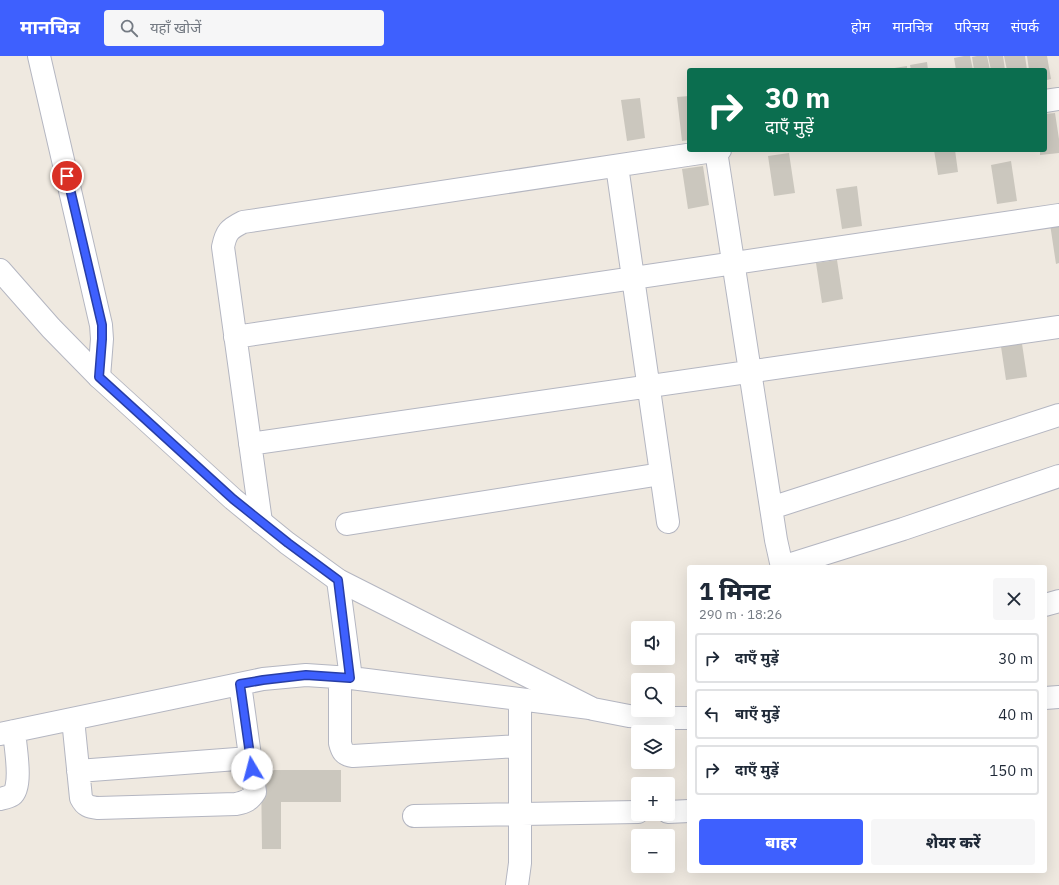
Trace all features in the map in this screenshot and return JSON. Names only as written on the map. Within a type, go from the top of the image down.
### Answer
[{"type":"street","points":[[39,56],[102,325],[99,377]]},
{"type":"street","points":[[1047,101],[1059,99]]},
{"type":"street","points":[[261,522],[223,247],[225,235],[233,227],[243,222],[704,152]]},
{"type":"street","points":[[716,152],[771,508],[782,565]]},
{"type":"street","points":[[617,166],[668,522]]},
{"type":"street","points":[[235,337],[1059,215]]},
{"type":"street","points":[[0,270],[51,328],[99,377],[233,499],[288,543],[338,580],[593,709]]},
{"type":"street","points":[[250,444],[1059,327]]},
{"type":"street","points":[[771,508],[1059,415]]},
{"type":"street","points":[[346,524],[661,474]]},
{"type":"street","points":[[788,565],[903,529],[1059,476]]},
{"type":"street","points":[[338,580],[345,678],[340,743],[342,750],[347,755],[353,756],[520,746]]},
{"type":"street","points":[[1047,604],[1059,601]]},
{"type":"street","points":[[0,799],[12,795],[17,788],[18,780],[7,733],[263,680],[306,675],[345,678],[593,709],[630,716],[687,718]]},
{"type":"street","points":[[73,719],[81,798],[84,804],[90,808],[236,804],[251,799],[255,792],[240,684]]},
{"type":"street","points":[[1047,698],[1059,697]]},
{"type":"street","points":[[517,885],[520,863],[520,700]]},
{"type":"street","points":[[78,771],[250,758]]},
{"type":"street","points":[[675,812],[687,811]]},
{"type":"street","points":[[414,816],[631,812]]},
{"type":"building","points":[[970,56],[973,68],[956,68],[954,58]]},
{"type":"building","points":[[987,56],[990,68],[974,68],[972,57]]},
{"type":"building","points":[[988,56],[1003,56],[1005,68],[991,68]]},
{"type":"building","points":[[1004,56],[1025,56],[1027,68],[1007,68]]},
{"type":"building","points":[[1027,56],[1047,56],[1051,79],[1047,80],[1047,68],[1029,68]]},
{"type":"building","points":[[927,62],[928,68],[911,68],[910,65]]},
{"type":"building","points":[[907,66],[907,68],[894,68]]},
{"type":"building","points":[[687,96],[687,140],[682,141],[677,97]]},
{"type":"building","points":[[640,98],[645,138],[627,141],[621,100]]},
{"type":"building","points":[[1055,113],[1059,139],[1059,153],[1040,155],[1040,152],[1047,152],[1047,114]]},
{"type":"building","points":[[934,152],[955,152],[958,172],[938,175]]},
{"type":"building","points":[[789,153],[795,193],[774,196],[768,156]]},
{"type":"building","points":[[1011,161],[1017,201],[997,204],[991,165]]},
{"type":"building","points":[[703,166],[709,205],[688,209],[682,169]]},
{"type":"building","points":[[857,186],[862,226],[842,229],[836,189]]},
{"type":"building","points":[[1059,223],[1059,263],[1056,264],[1050,224]]},
{"type":"building","points":[[837,260],[843,299],[822,303],[816,263]]},
{"type":"building","points":[[1021,337],[1027,377],[1006,380],[1000,340]]},
{"type":"building","points":[[261,770],[341,770],[341,802],[281,802],[281,849],[262,849]]},
{"type":"route","points":[[67,176],[102,325],[99,377],[233,499],[288,543],[338,580],[350,678],[306,675],[240,684],[252,769]]}]
